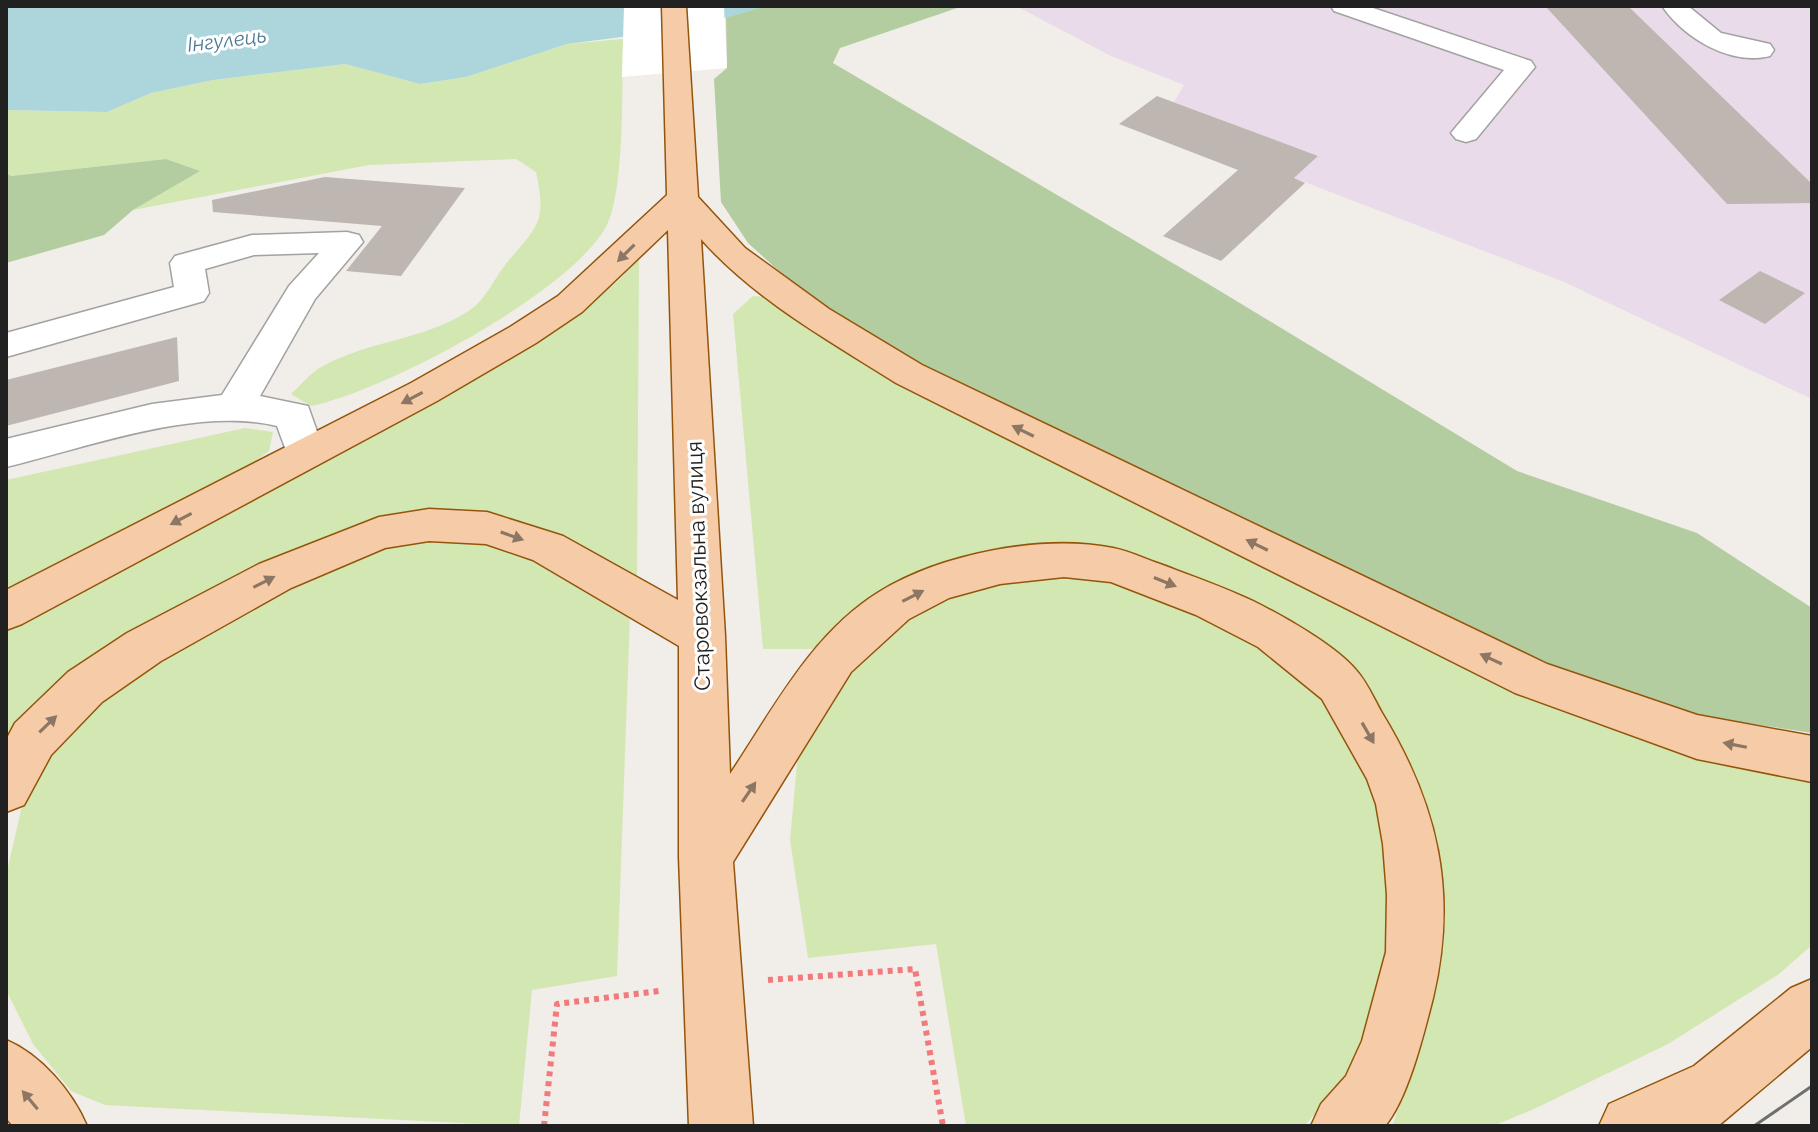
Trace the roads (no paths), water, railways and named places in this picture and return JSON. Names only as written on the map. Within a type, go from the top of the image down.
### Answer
[{"type":"main road","name":"Старовокзальна вулиця","points":[[674,6],[702,636],[706,857],[721,1126]]},
{"type":"main road","points":[[6,611],[424,392],[523,335],[570,304],[682,198],[733,255],[816,317],[923,381],[1532,679],[1697,737],[1812,759]]},
{"type":"main road","points":[[6,788],[33,739],[97,679],[193,618],[275,576],[379,533],[429,525],[487,528],[548,548],[702,636]]},
{"type":"main road","points":[[706,857],[834,658],[893,606],[937,583],[1000,567],[1064,560],[1114,565],[1212,602],[1274,633],[1339,684],[1389,770],[1402,804],[1415,895],[1415,952],[1391,1046],[1368,1098],[1343,1126]]},
{"type":"main road","points":[[1669,1126],[1812,1009]]},
{"type":"main road","points":[[6,1071],[55,1126]]},
{"type":"main road","points":[[1631,1126],[1717,1086]]},
{"type":"lane","points":[[1343,6],[1521,67],[1466,133]]},
{"type":"lane","points":[[1674,6],[1696,30],[1712,41],[1761,50]]},
{"type":"lane","points":[[6,345],[192,293],[187,263],[252,245],[347,242],[301,294],[235,406]]},
{"type":"lane","points":[[6,453],[173,415],[235,406],[274,409],[294,416],[305,454]]},
{"type":"water","name":"Інгулець","points":[[6,6],[767,6],[691,28],[567,44],[466,77],[420,84],[345,64],[213,80],[151,93],[107,112],[6,110]]},
{"type":"tram line","points":[[1754,1126],[1812,1086]]}]
